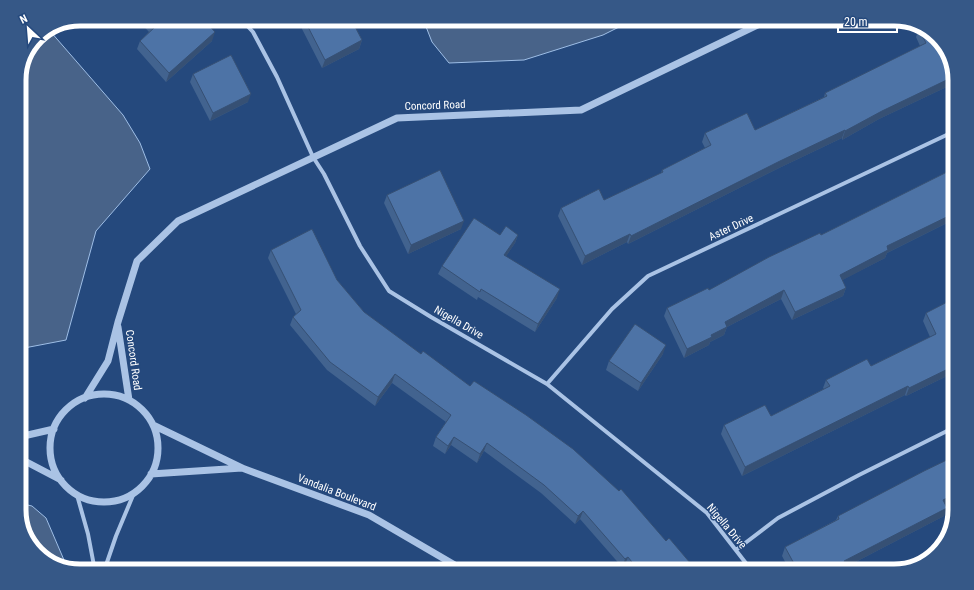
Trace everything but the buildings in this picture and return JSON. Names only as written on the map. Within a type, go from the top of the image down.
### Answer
[{"type":"street","name":"Nigella Drive","points":[[247,26],[253,32],[277,77],[313,157],[324,174],[360,246],[389,290],[431,317],[547,384],[707,514],[747,564]]},
{"type":"street","name":"Concord Road","points":[[85,398],[108,361],[118,322],[137,261],[178,221],[397,118],[581,110],[755,26]]},
{"type":"street","name":"Aster Drive","points":[[547,384],[612,309],[648,276],[948,134]]},
{"type":"street","name":"Concord Road","points":[[118,322],[129,400]]},
{"type":"street","points":[[61,480],[53,464],[50,446],[54,429],[61,416],[72,405],[85,398],[100,394],[114,395],[129,400],[143,411],[153,426],[158,442],[157,458],[151,474],[134,493],[106,564]]},
{"type":"street","name":"Vandalia Boulevard","points":[[153,426],[242,468],[369,514],[453,564]]},
{"type":"street","points":[[26,435],[54,429]]},
{"type":"street","points":[[736,550],[778,518],[948,430]]},
{"type":"street","points":[[26,462],[61,480],[77,495],[91,500],[106,502],[121,499],[134,493]]},
{"type":"street","name":"Vandalia Boulevard","points":[[151,474],[242,468]]},
{"type":"street","points":[[77,495],[88,534],[94,564]]},
{"type":"water","points":[[426,26],[621,26],[603,35],[524,60],[449,63],[432,42]]},
{"type":"water","points":[[52,34],[123,115],[140,143],[150,169],[96,231],[66,340],[26,348],[26,76],[30,59],[35,50],[37,48],[48,48],[48,37]]},
{"type":"water","points":[[26,505],[32,506],[46,518],[65,562],[47,553],[37,543],[27,521]]}]
